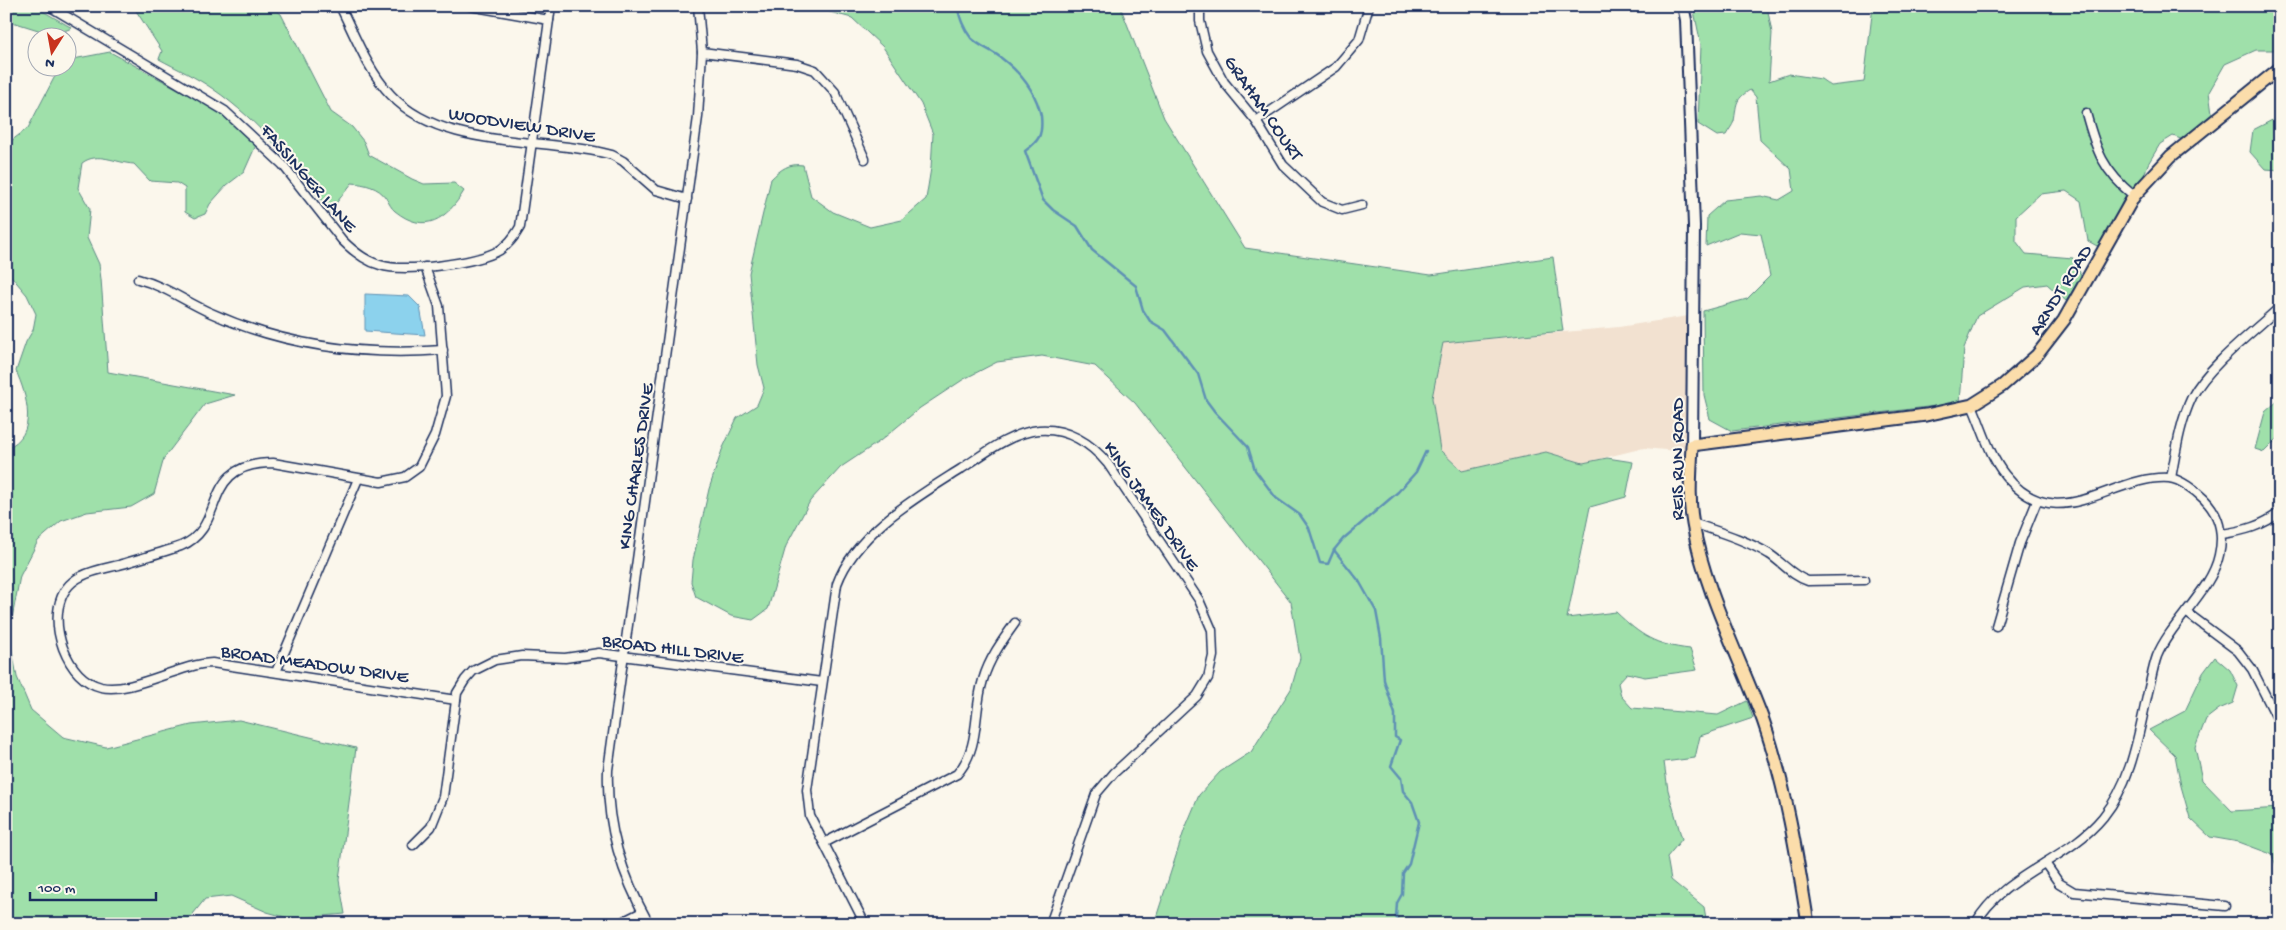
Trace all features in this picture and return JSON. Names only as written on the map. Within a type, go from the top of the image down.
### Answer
[{"type":"main road","name":"ARNDT ROAD","points":[[1692,445],[1926,415],[1972,405],[2002,386],[2021,370],[2054,336],[2134,196],[2171,156],[2280,68]]},
{"type":"main road","name":"REIS RUN ROAD","points":[[1692,445],[1690,498],[1693,524],[1719,611],[1763,721],[1778,770],[1798,859],[1808,924]]},
{"type":"street","name":"FASSINGER LANE","points":[[50,6],[136,60],[214,103],[237,120],[283,165],[342,240],[365,259],[389,268],[414,269],[483,256],[500,250],[512,240],[522,220],[551,6]]},
{"type":"street","name":"WOODVIEW DRIVE","points":[[340,6],[379,80],[402,106],[420,118],[457,132],[612,155],[623,161],[656,190],[687,199]]},
{"type":"street","points":[[470,6],[549,20]]},
{"type":"street","name":"KING CHARLES DRIVE","points":[[648,924],[620,861],[608,804],[608,770],[698,117],[702,52],[698,6]]},
{"type":"street","name":"GRAHAM COURT","points":[[1200,6],[1200,21],[1207,52],[1224,82],[1256,121],[1283,165],[1322,202],[1342,210],[1362,205]]},
{"type":"street","points":[[1256,121],[1336,67],[1359,40],[1369,6]]},
{"type":"street","name":"REIS RUN ROAD","points":[[1683,6],[1686,20],[1694,226],[1692,445]]},
{"type":"street","points":[[702,52],[797,64],[815,70],[835,92],[865,159]]},
{"type":"street","points":[[2086,114],[2096,150],[2107,170],[2118,183],[2134,196]]},
{"type":"street","name":"BROAD MEADOW DRIVE","points":[[426,267],[439,306],[446,396],[436,435],[419,466],[398,480],[381,482],[272,463],[260,463],[241,468],[223,483],[204,525],[193,540],[181,546],[82,576],[67,587],[62,595],[57,617],[61,642],[68,661],[86,681],[110,688],[123,687],[204,663],[276,672],[456,700]]},
{"type":"street","points":[[138,279],[158,284],[211,313],[292,341],[354,351],[407,353],[443,350]]},
{"type":"street","points":[[2170,478],[2184,418],[2197,390],[2211,372],[2280,307]]},
{"type":"street","points":[[1972,405],[1999,466],[2018,488],[2037,501],[2051,503],[2084,500],[2143,481],[2170,478],[2190,488],[2204,499],[2217,518],[2222,534],[2216,565],[2157,656],[2133,760],[2122,789],[2095,825],[2075,843],[1995,896],[1975,924]]},
{"type":"street","name":"KING JAMES DRIVE","points":[[865,924],[810,816],[807,790],[833,598],[841,573],[856,552],[890,517],[909,502],[986,452],[1024,433],[1039,430],[1065,433],[1091,445],[1100,454],[1199,600],[1212,630],[1213,656],[1208,678],[1197,696],[1114,772],[1096,794],[1050,924]]},
{"type":"street","points":[[276,672],[358,479]]},
{"type":"street","points":[[1996,626],[2017,552],[2037,501]]},
{"type":"street","points":[[2222,534],[2266,522],[2280,512]]},
{"type":"street","points":[[1693,524],[1728,535],[1770,554],[1799,579],[1808,581],[1864,580]]},
{"type":"street","points":[[2186,612],[2238,651],[2252,669],[2278,720],[2280,730]]},
{"type":"street","points":[[824,843],[957,774],[966,764],[973,746],[979,697],[987,669],[1015,623]]},
{"type":"street","name":"BROAD HILL DRIVE","points":[[413,845],[431,827],[443,797],[456,700],[460,686],[473,671],[495,660],[522,656],[565,658],[599,653],[624,654],[822,682]]},
{"type":"street","points":[[2045,863],[2059,883],[2074,892],[2225,906]]},
{"type":"street","points":[[618,924],[642,912]]},
{"type":"street","points":[[1808,924],[1822,924]]},
{"type":"shaded area","points":[[1688,316],[1686,452],[1644,448],[1583,463],[1546,452],[1462,471],[1440,450],[1432,398],[1443,343],[1619,327]]},
{"type":"green space","points":[[6,6],[34,6],[72,28],[32,28],[16,23],[6,23]]},
{"type":"green space","points":[[133,6],[271,6],[281,14],[331,112],[352,127],[364,142],[369,155],[424,184],[454,183],[464,191],[443,216],[426,223],[406,218],[394,210],[379,191],[357,183],[352,183],[330,211],[276,146],[246,115],[207,85],[159,59],[162,51]]},
{"type":"green space","points":[[807,6],[1120,6],[1164,118],[1245,248],[1431,275],[1553,257],[1563,331],[1443,343],[1432,398],[1440,450],[1462,471],[1546,452],[1583,463],[1607,458],[1633,462],[1626,497],[1590,507],[1567,618],[1616,612],[1649,638],[1667,645],[1690,649],[1697,670],[1645,677],[1627,673],[1618,683],[1621,696],[1632,708],[1718,715],[1747,701],[1753,718],[1700,736],[1695,758],[1664,762],[1668,790],[1682,839],[1667,857],[1671,880],[1704,907],[1707,924],[1154,924],[1184,831],[1199,795],[1220,772],[1251,752],[1291,689],[1300,658],[1291,602],[1135,403],[1095,366],[1042,356],[997,362],[964,379],[920,408],[880,441],[841,467],[810,501],[786,546],[768,609],[753,620],[731,616],[696,597],[691,582],[693,560],[709,489],[722,450],[737,418],[757,405],[764,388],[758,365],[749,273],[771,179],[778,172],[786,168],[794,165],[803,165],[811,196],[833,212],[870,227],[902,220],[926,199],[931,168],[933,134],[921,104],[883,47],[852,18]]},
{"type":"green space","points":[[1693,6],[1767,6],[1772,33],[1769,81],[1789,74],[1821,79],[1831,86],[1864,82],[1873,6],[2280,6],[2280,50],[2256,50],[2225,64],[2209,92],[2212,114],[2183,140],[2173,136],[2160,144],[2148,164],[2143,178],[2123,201],[2106,238],[2097,246],[2088,241],[2081,201],[2066,191],[2040,194],[2016,216],[2016,241],[2026,254],[2073,258],[2082,277],[2066,301],[2047,284],[2025,287],[1977,316],[1964,348],[1960,403],[1732,431],[1710,419],[1704,395],[1703,311],[1747,299],[1770,276],[1761,234],[1740,232],[1706,246],[1707,216],[1725,200],[1761,196],[1779,200],[1794,191],[1791,169],[1760,140],[1756,97],[1750,90],[1739,100],[1733,123],[1726,135],[1717,136],[1698,124],[1701,45]]},
{"type":"green space","points":[[110,52],[220,112],[256,145],[244,172],[227,185],[210,204],[205,214],[195,218],[185,212],[185,188],[177,183],[150,181],[134,164],[100,158],[88,160],[82,163],[78,188],[90,209],[87,238],[99,264],[108,372],[235,395],[205,404],[164,458],[154,494],[131,507],[87,512],[61,521],[38,541],[20,576],[9,634],[17,677],[31,710],[63,737],[106,747],[191,725],[239,720],[356,748],[339,880],[345,914],[292,919],[267,912],[231,896],[205,899],[185,924],[6,924],[6,448],[16,442],[23,434],[27,425],[28,414],[24,391],[16,371],[26,342],[33,330],[36,314],[27,295],[6,270],[6,140],[11,141],[28,128],[54,78],[78,78],[78,58]]},
{"type":"green space","points":[[2280,116],[2280,170],[2265,169],[2250,152],[2253,130]]},
{"type":"green space","points":[[2280,399],[2280,436],[2264,452],[2255,449],[2265,412]]},
{"type":"green space","points":[[2215,657],[2230,670],[2238,686],[2233,703],[2219,709],[2206,719],[2195,747],[2202,780],[2232,811],[2280,808],[2280,874],[2271,854],[2239,842],[2210,837],[2190,818],[2175,755],[2149,730],[2185,711],[2203,673]]},
{"type":"water","points":[[365,294],[409,296],[420,307],[425,335],[365,331]]},
{"type":"waterway","points":[[957,6],[962,23],[971,38],[1000,57],[1014,69],[1031,90],[1039,107],[1041,133],[1037,141],[1025,151],[1043,200],[1053,210],[1077,226],[1092,250],[1136,286],[1143,310],[1150,321],[1165,330],[1198,374],[1206,400],[1248,447],[1255,470],[1276,498],[1300,515],[1309,528],[1320,563],[1328,564],[1334,550],[1359,581],[1376,611],[1381,638],[1384,680],[1395,714],[1395,737],[1400,740],[1391,766],[1401,778],[1403,791],[1412,802],[1419,822],[1409,864],[1403,873],[1402,894],[1397,903],[1396,917],[1400,924]]},
{"type":"waterway","points":[[1334,550],[1343,539],[1398,492],[1416,472],[1426,451]]}]
